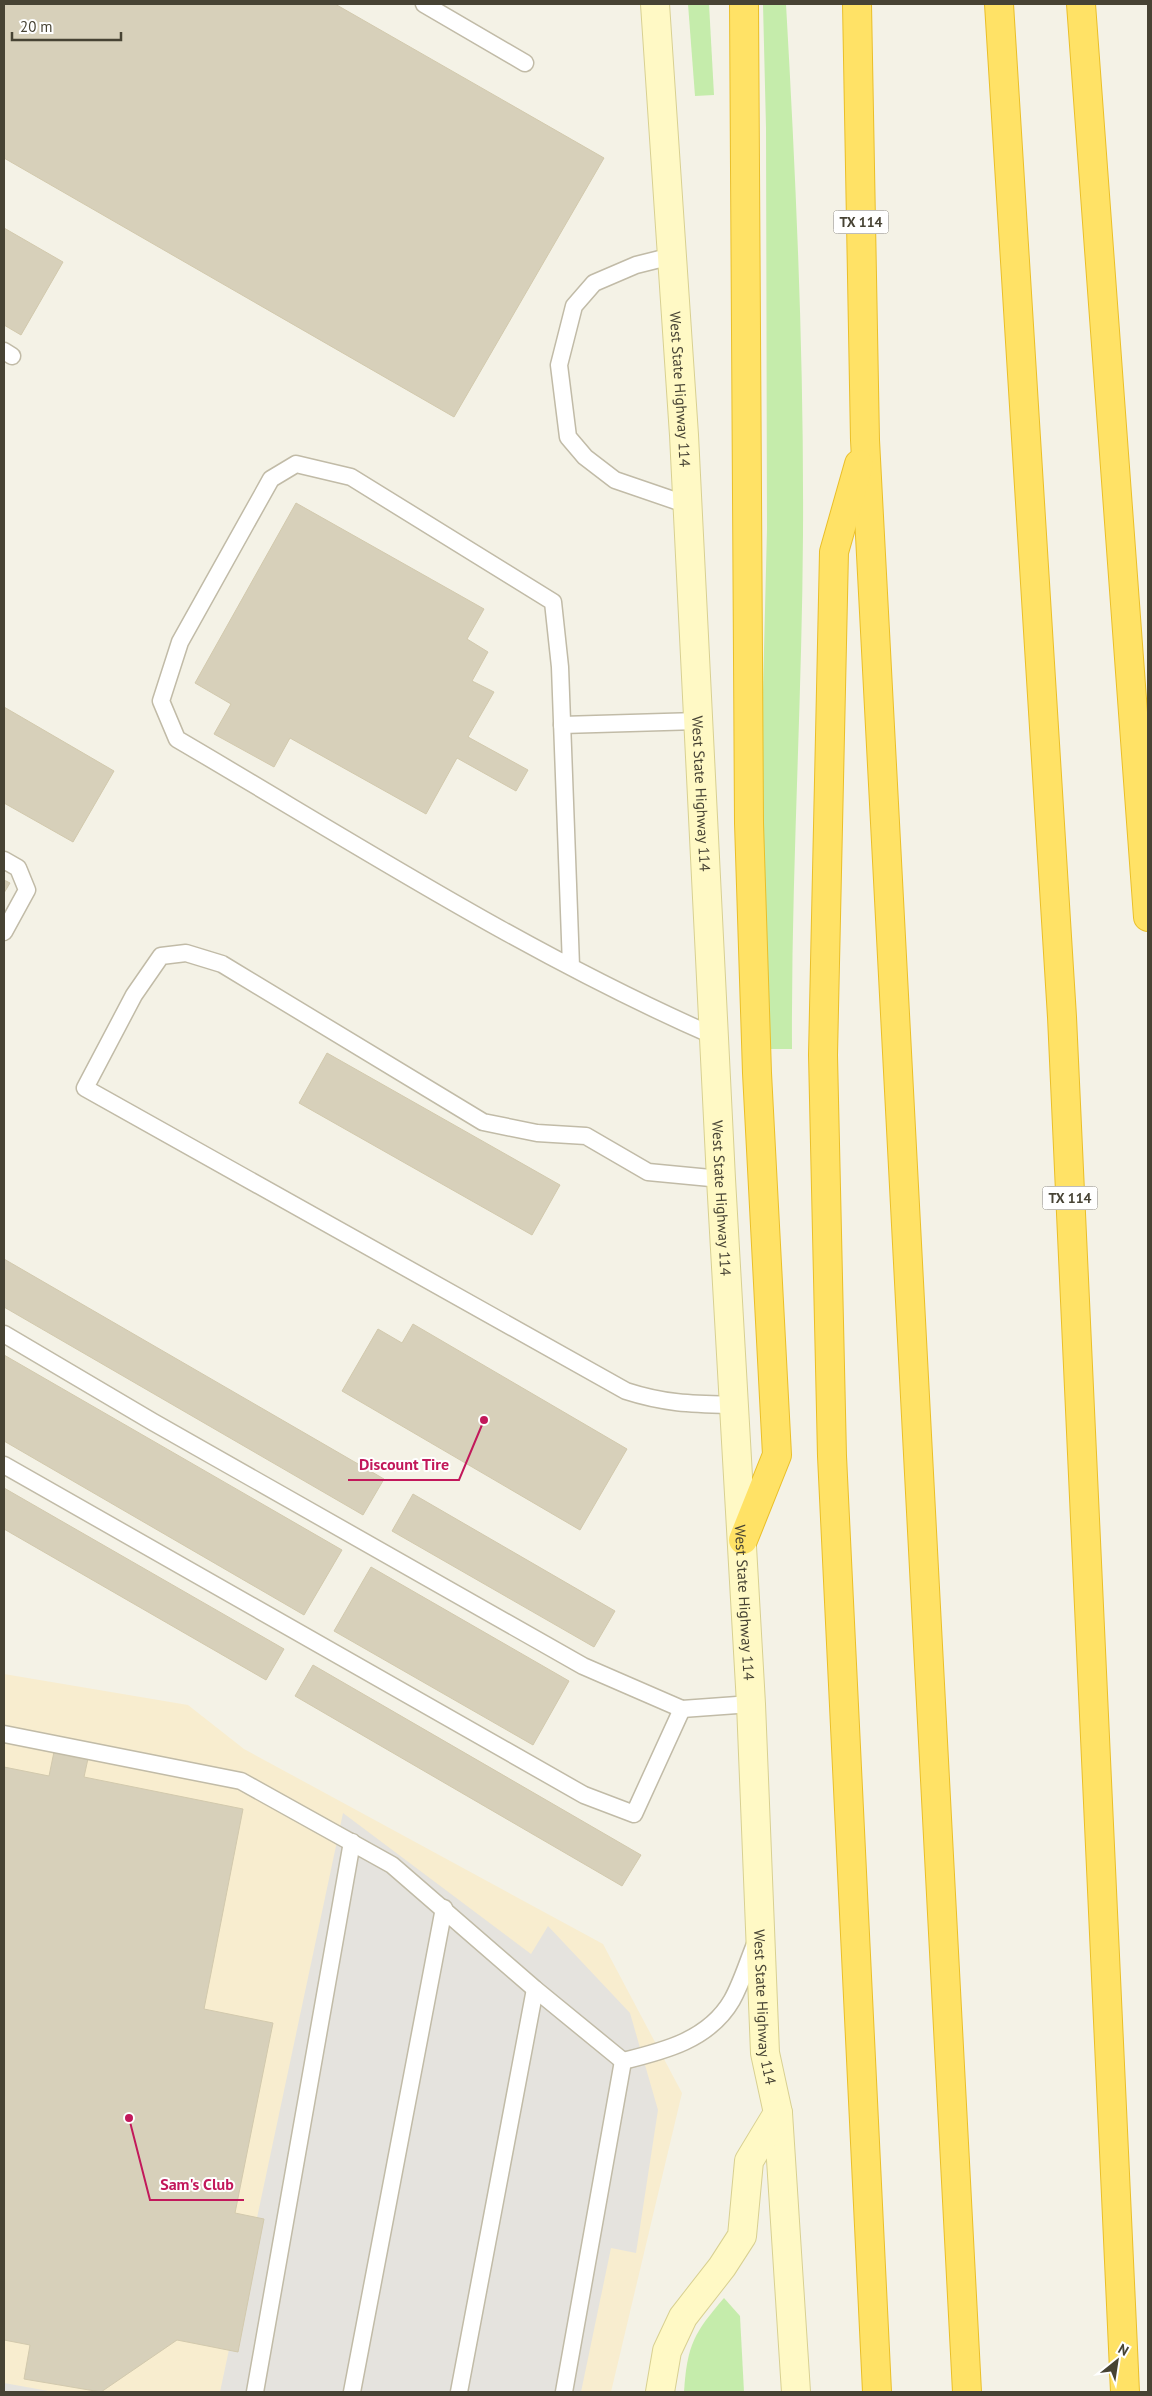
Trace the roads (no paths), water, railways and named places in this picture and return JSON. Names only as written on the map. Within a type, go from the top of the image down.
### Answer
[{"type":"highway","points":[[742,1540],[777,1455],[757,1073],[749,823],[744,4]]},
{"type":"highway","name":"TX 114","points":[[857,4],[865,440],[967,2392]]},
{"type":"highway","name":"TX 114","points":[[999,4],[1062,1017],[1125,2392]]},
{"type":"highway","points":[[1081,4],[1148,917]]},
{"type":"highway","points":[[865,440],[834,552],[823,1055],[832,1456],[877,2392]]},
{"type":"main road","name":"West State Highway 114","points":[[655,4],[688,505],[721,1179],[751,1704],[762,1929],[765,2053],[778,2113],[796,2392]]},
{"type":"main road","points":[[660,2392],[667,2351],[683,2317],[722,2267],[742,2236],[749,2160],[778,2113]]},
{"type":"lane","points":[[424,4],[525,63]]},
{"type":"lane","points":[[672,256],[636,265],[594,283],[574,306],[559,365],[568,437],[585,457],[615,480],[688,505]]},
{"type":"lane","points":[[570,966],[560,667],[554,602],[351,477],[296,464],[271,479],[180,642],[160,701],[177,739],[544,953],[644,1005],[714,1036]]},
{"type":"lane","points":[[562,724],[698,721]]},
{"type":"lane","points":[[4,860],[18,868],[27,890],[4,932]]},
{"type":"lane","points":[[721,1179],[648,1172],[586,1136],[537,1133],[483,1122],[222,964],[186,953],[161,956],[134,995],[85,1088],[626,1391],[650,1399],[679,1404],[735,1405]]},
{"type":"lane","points":[[4,1334],[161,1426],[584,1666],[682,1709],[751,1704]]},
{"type":"lane","points":[[4,1465],[584,1796],[634,1814],[682,1709]]},
{"type":"lane","points":[[4,1734],[241,1780],[392,1865],[444,1908],[535,1989],[623,2060]]},
{"type":"lane","points":[[255,2392],[352,1842]]},
{"type":"lane","points":[[352,2392],[444,1908]]},
{"type":"lane","points":[[623,2060],[664,2051],[689,2040],[712,2024],[731,2001],[762,1929]]},
{"type":"lane","points":[[459,2392],[535,1989]]},
{"type":"lane","points":[[564,2392],[623,2060]]},
{"type":"place","name":"Discount Tire","points":[[484,1420]]},
{"type":"place","name":"Sam's Club","points":[[129,2118]]}]
